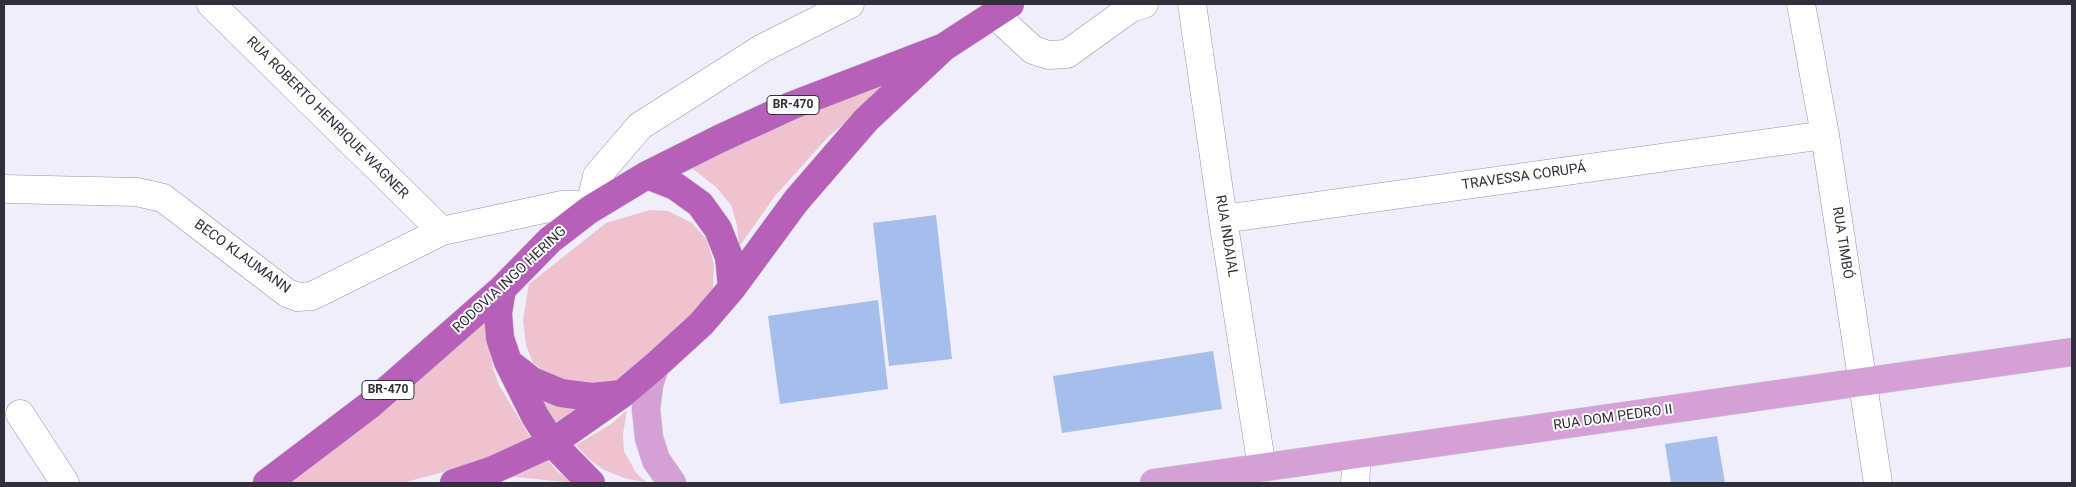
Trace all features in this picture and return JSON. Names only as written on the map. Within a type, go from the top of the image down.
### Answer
[{"type":"highway","name":"RODOVIA INGO HERING","points":[[454,483],[493,470],[552,443],[622,394],[655,366],[701,324],[732,288],[796,201],[830,160],[904,82],[944,47],[1002,9]]},
{"type":"highway","name":"RODOVIA INGO HERING","points":[[267,483],[371,404],[502,289],[550,240],[589,210],[647,175],[793,105],[944,47]]},
{"type":"highway","points":[[647,175],[675,186],[700,204],[718,229],[729,257],[732,288]]},
{"type":"highway","points":[[502,289],[498,313],[500,338],[508,362],[535,416],[552,443],[591,483]]},
{"type":"highway","points":[[508,362],[532,381],[560,393],[591,397],[622,394]]},
{"type":"main road","name":"RUA DOM PEDRO II","points":[[1154,483],[2072,352]]},
{"type":"main road","points":[[655,366],[649,385],[646,409],[649,438],[656,460],[672,483]]},
{"type":"street","name":"RUA ROBERTO HENRIQUE WAGNER","points":[[211,4],[442,231]]},
{"type":"street","points":[[589,210],[597,176],[640,126],[761,50],[850,4]]},
{"type":"street","points":[[1002,9],[1033,50],[1048,55],[1068,54],[1131,8],[1144,4]]},
{"type":"street","name":"RUA INDAIAL","points":[[1192,4],[1262,468]]},
{"type":"street","name":"RUA TIMBÓ","points":[[1801,4],[1825,135],[1878,483]]},
{"type":"street","name":"TRAVESSA CORUPÁ","points":[[1223,219],[1825,135]]},
{"type":"street","name":"BECO KLAUMANN","points":[[4,190],[137,192],[163,198],[287,293],[298,297],[312,296],[442,231],[562,205],[576,205],[589,210]]},
{"type":"street","points":[[20,414],[65,483]]},
{"type":"street","points":[[1355,483],[1357,454]]},
{"type":"shaded area","points":[[920,61],[828,137],[775,196],[739,247],[737,225],[731,205],[716,187],[684,162]]},
{"type":"shaded area","points":[[650,210],[668,211],[692,223],[707,240],[714,265],[713,291],[686,322],[617,385],[591,386],[551,376],[533,363],[526,345],[523,320],[529,284],[606,223]]},
{"type":"shaded area","points":[[492,310],[489,339],[493,368],[499,385],[532,440],[486,461],[402,483],[283,483]]},
{"type":"shaded area","points":[[540,395],[597,404],[555,432]]},
{"type":"shaded area","points":[[627,410],[623,434],[624,451],[636,473],[646,482],[627,479],[604,470],[589,459],[576,445],[611,424]]},
{"type":"shaded area","points":[[545,457],[558,472],[575,483],[516,477],[492,479]]},
{"type":"building","points":[[936,215],[952,359],[889,366],[873,223]]},
{"type":"building","points":[[878,300],[888,389],[780,404],[768,316]]},
{"type":"building","points":[[1213,351],[1222,409],[1062,433],[1053,376]]},
{"type":"building","points":[[1717,436],[1725,483],[1671,483],[1665,444]]}]
